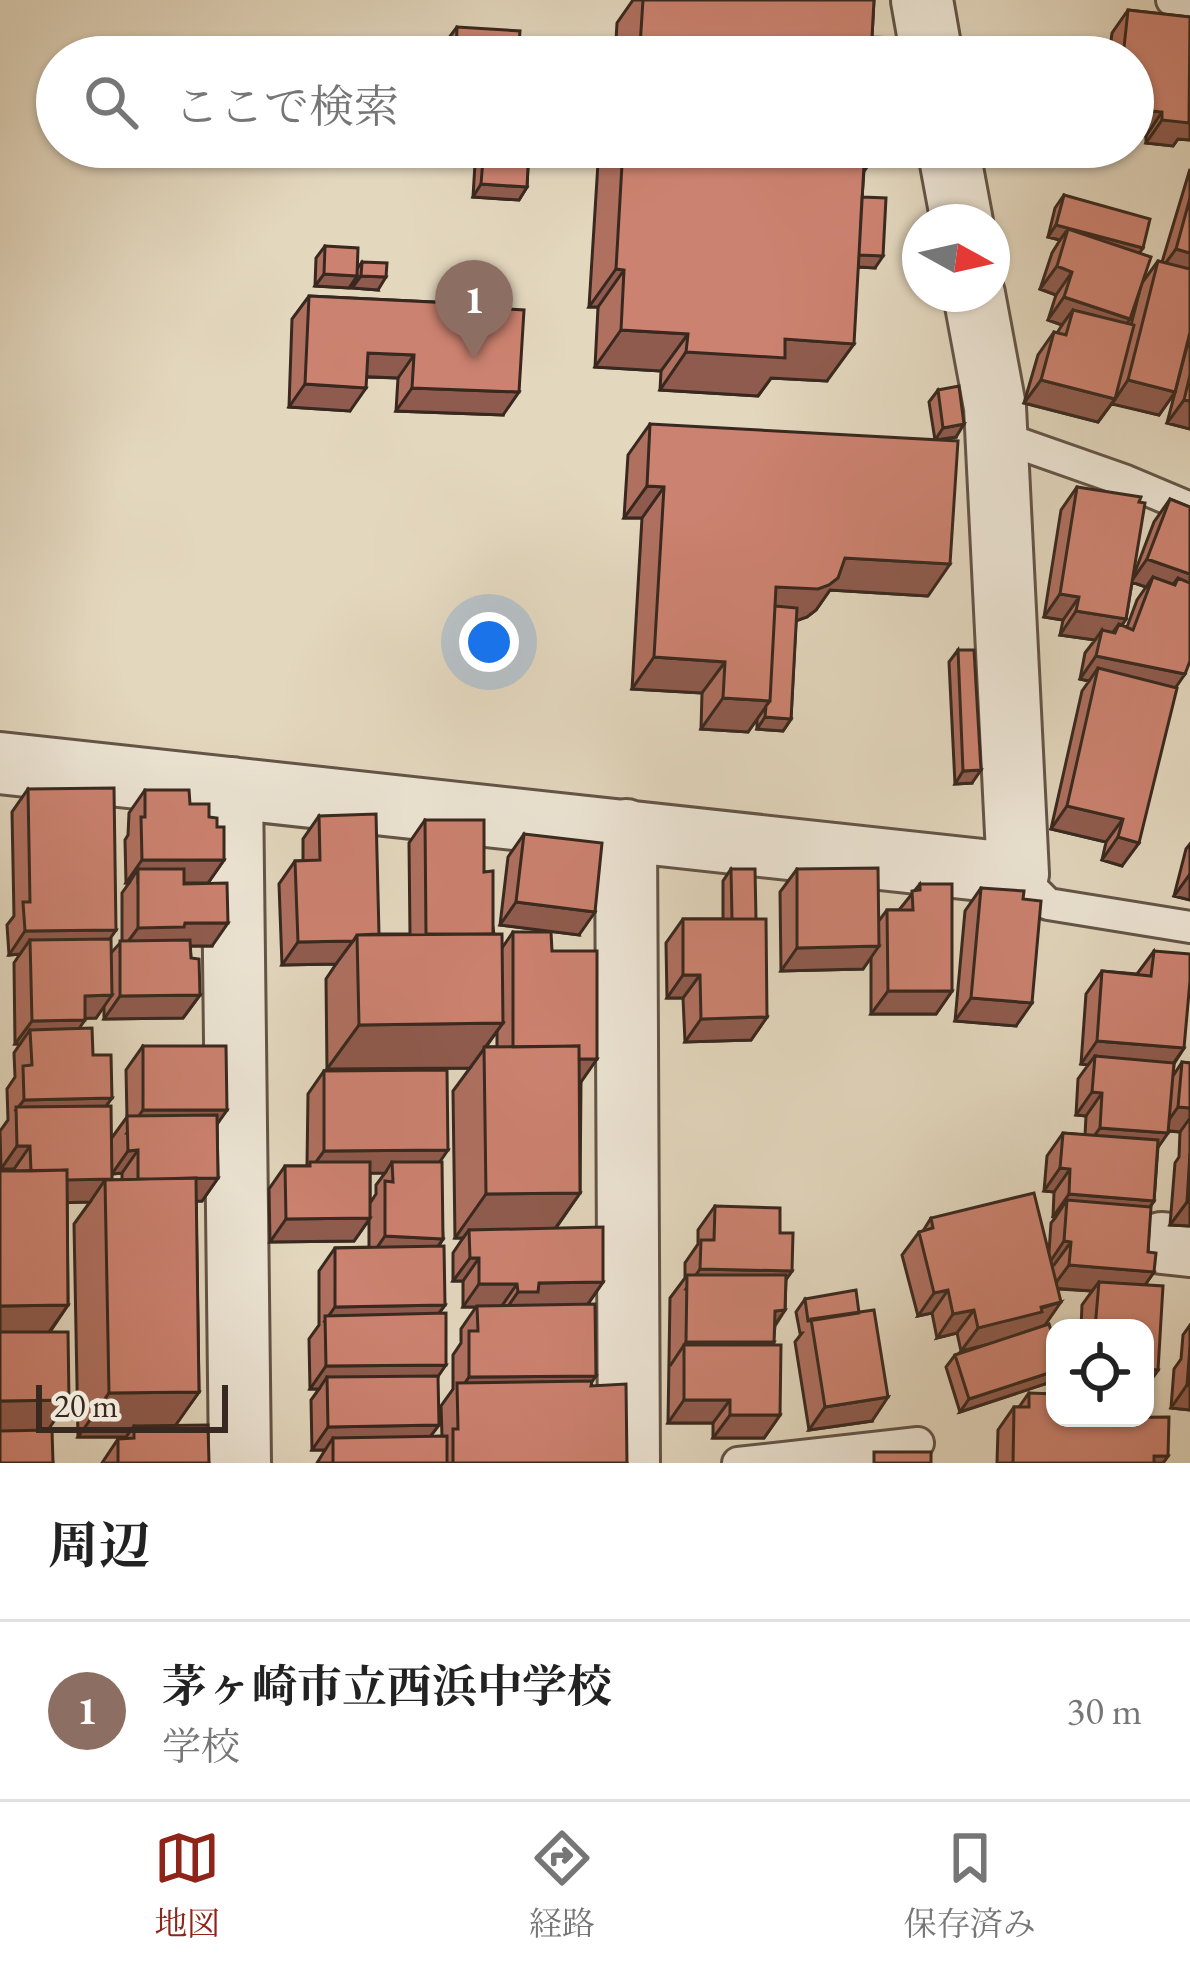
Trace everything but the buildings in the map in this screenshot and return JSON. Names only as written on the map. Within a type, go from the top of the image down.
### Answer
[{"type":"street","points":[[922,0],[928,36]]},
{"type":"street","points":[[952,168],[959,204]]},
{"type":"street","points":[[0,763],[1018,874],[994,406],[977,312]]},
{"type":"street","points":[[232,788],[240,1463]]},
{"type":"street","points":[[626,830],[629,1463]]},
{"type":"lane","points":[[1172,0],[1190,8]]},
{"type":"lane","points":[[995,435],[1190,508]]},
{"type":"lane","points":[[1018,874],[1048,904],[1190,927]]},
{"type":"lane","points":[[738,1463],[918,1443]]},
{"type":"place","name":"茅ヶ崎市立西浜中学校","points":[[474,359]]}]
